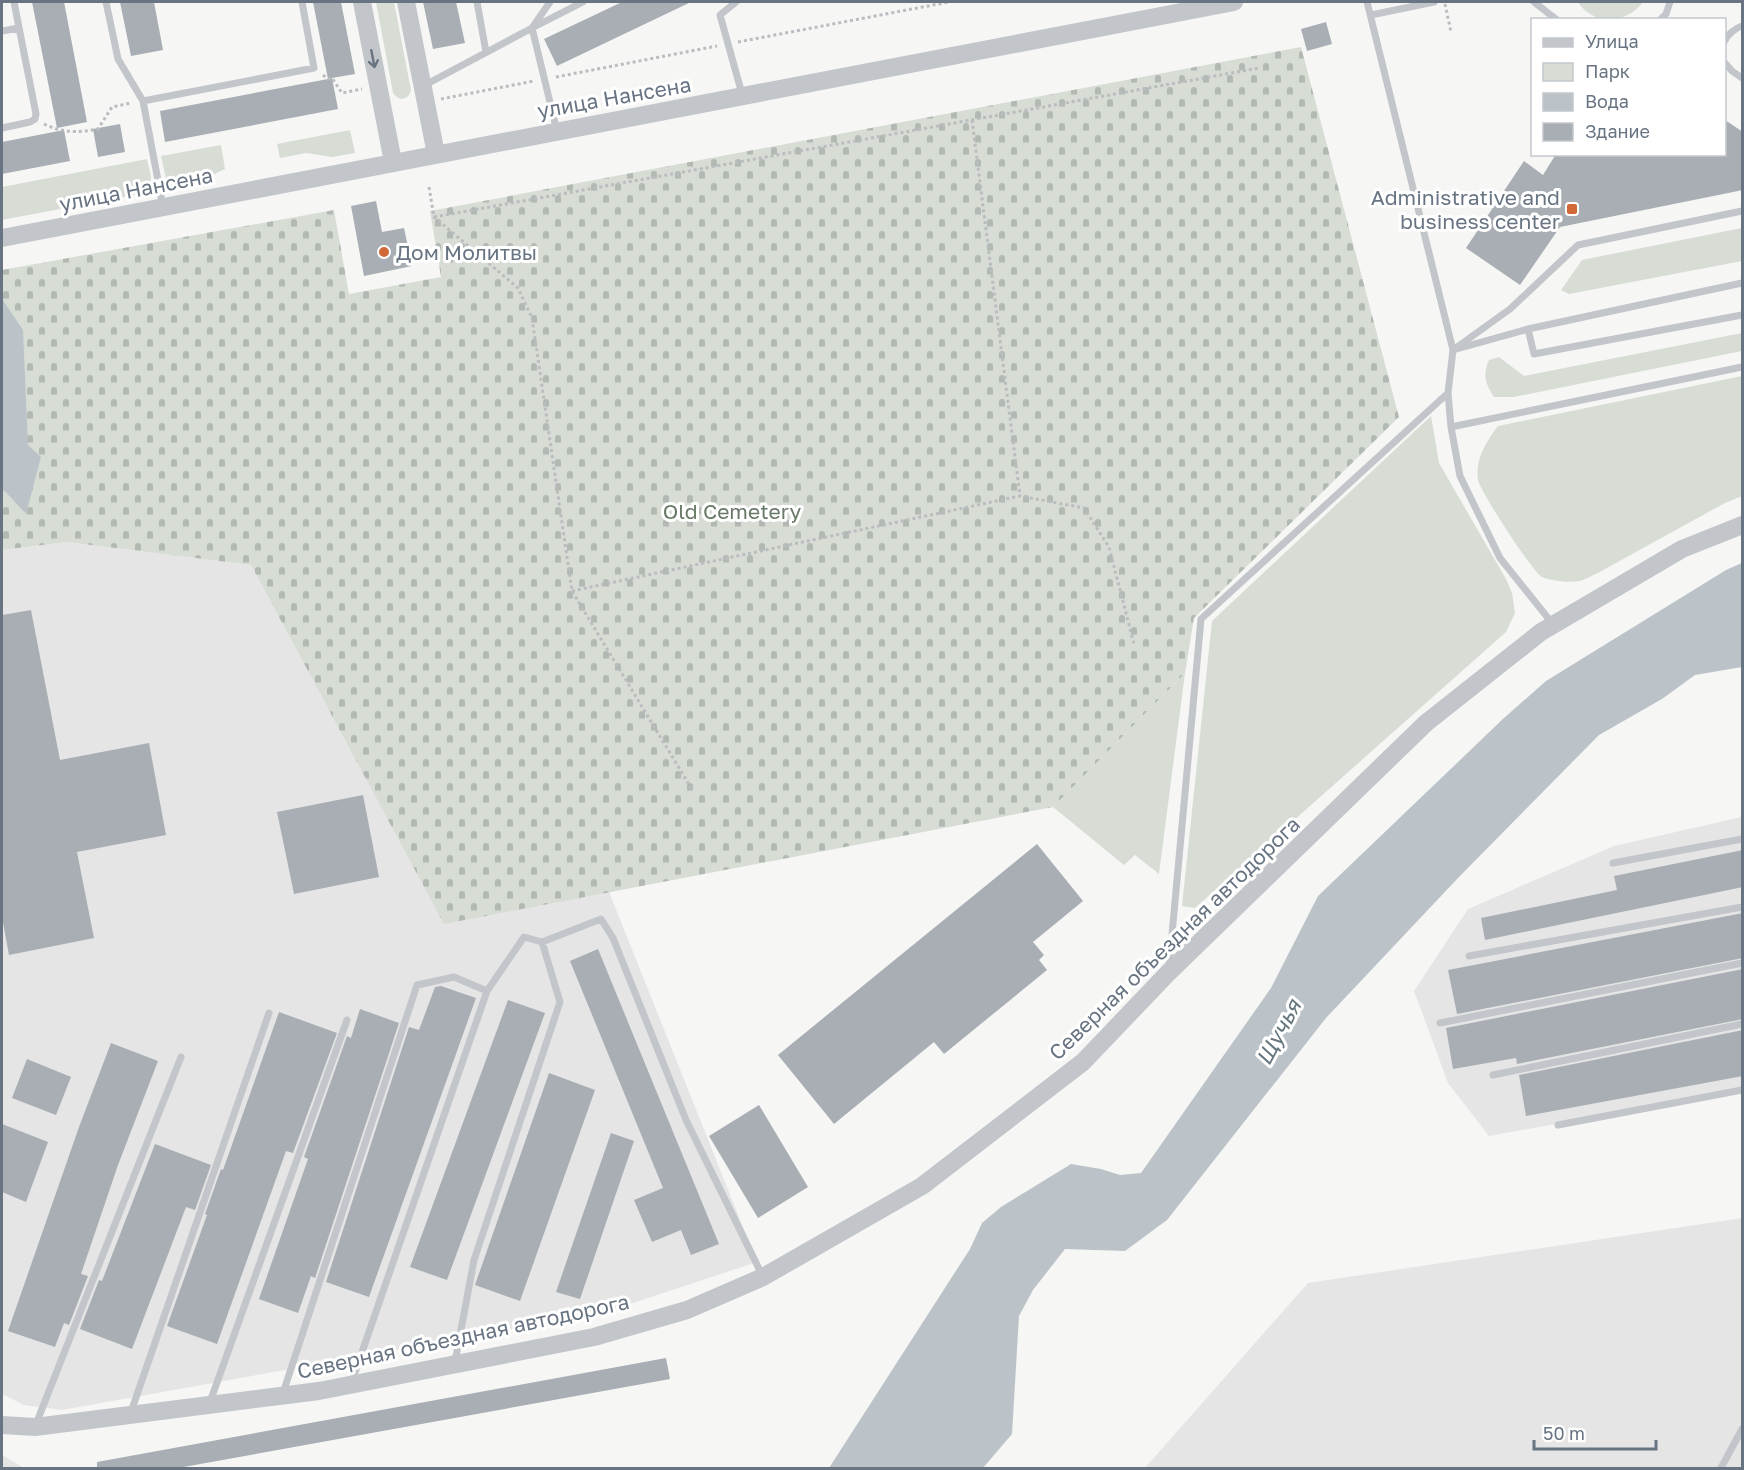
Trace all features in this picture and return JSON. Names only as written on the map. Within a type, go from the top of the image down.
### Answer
[{"type":"street","points":[[362,2],[393,162]]},
{"type":"street","points":[[406,2],[436,153]]},
{"type":"street","name":"улица Нансена","points":[[2,238],[436,153],[1234,2]]},
{"type":"street","name":"Северная объездная автодорога","points":[[2,1425],[35,1426],[350,1385],[594,1337],[687,1310],[763,1277],[922,1186],[1083,1062],[1168,973],[1426,723],[1540,632],[1682,549],[1743,525]]},
{"type":"lane","points":[[2,128],[30,122],[35,119],[36,114],[15,2]]},
{"type":"lane","points":[[106,2],[118,59],[143,101],[163,207]]},
{"type":"lane","points":[[143,101],[314,68],[302,2]]},
{"type":"lane","points":[[477,2],[486,52]]},
{"type":"lane","points":[[550,2],[532,28],[557,131]]},
{"type":"lane","points":[[423,86],[583,2]]},
{"type":"lane","points":[[736,2],[720,15],[743,96]]},
{"type":"lane","points":[[1367,2],[1453,350],[1448,393],[1451,427],[1460,476],[1500,558],[1553,625]]},
{"type":"lane","points":[[1371,15],[1434,2]]},
{"type":"lane","points":[[1534,2],[1554,18]]},
{"type":"lane","points":[[1662,18],[1670,2]]},
{"type":"lane","points":[[1726,37],[1738,27],[1743,26]]},
{"type":"lane","points":[[2,31],[19,28]]},
{"type":"lane","points":[[1726,63],[1732,71],[1743,78]]},
{"type":"lane","points":[[1453,350],[1510,309],[1578,245],[1743,211]]},
{"type":"lane","points":[[1453,350],[1528,329],[1743,283]]},
{"type":"lane","points":[[1528,329],[1534,354],[1743,315]]},
{"type":"lane","points":[[1451,427],[1743,367]]},
{"type":"lane","points":[[1168,973],[1201,619],[1448,393]]},
{"type":"lane","points":[[1613,862],[1743,839]]},
{"type":"lane","points":[[1469,956],[1743,907]]},
{"type":"lane","points":[[350,1385],[487,991],[524,937],[542,942],[601,919],[613,938],[686,1120],[763,1277]]},
{"type":"lane","points":[[455,1364],[474,1260],[560,1002],[542,942]]},
{"type":"lane","points":[[1440,1023],[1743,963]]},
{"type":"lane","points":[[283,1395],[417,985],[454,977],[487,991]]},
{"type":"lane","points":[[130,1414],[269,1013]]},
{"type":"lane","points":[[210,1405],[346,1020]]},
{"type":"lane","points":[[1493,1075],[1743,1024]]},
{"type":"lane","points":[[35,1426],[181,1057]]},
{"type":"lane","points":[[1558,1125],[1743,1090]]},
{"type":"lane","points":[[1721,1468],[1743,1429]]},
{"type":"path","points":[[438,100],[949,2]]},
{"type":"path","points":[[1445,2],[1451,32]]},
{"type":"path","points":[[314,68],[328,79],[332,78],[342,93],[364,89]]},
{"type":"path","points":[[434,217],[1259,68]]},
{"type":"path","points":[[35,119],[54,129],[65,129],[78,133],[98,129],[111,106],[143,101]]},
{"type":"path","points":[[972,120],[1020,495]]},
{"type":"path","points":[[429,187],[434,217],[518,288],[532,318],[572,591],[693,791]]},
{"type":"path","points":[[572,591],[1020,495],[1084,508],[1109,547],[1134,644]]},
{"type":"shaded area","points":[[67,542],[251,565],[444,923],[609,892],[757,1262],[603,1313],[62,1410],[24,1405],[2,1394],[2,550]]},
{"type":"shaded area","points":[[1742,817],[1742,1090],[1489,1136],[1448,1083],[1414,991],[1468,909],[1614,846]]},
{"type":"shaded area","points":[[1742,1218],[1742,1468],[1145,1468],[1308,1283]]},
{"type":"shaded area","points":[[2,1455],[24,1468],[2,1468]]},
{"type":"green space","points":[[376,2],[394,2],[411,90],[404,99],[398,98],[393,93]]},
{"type":"green space","points":[[1578,2],[1643,2],[1628,15],[1619,18],[1601,18],[1584,10]]},
{"type":"green space","name":"Old Cemetery","points":[[1301,47],[1399,417],[1194,618],[1185,673],[1053,807],[444,924],[251,565],[67,542],[2,550],[2,270],[334,210],[349,294],[441,277],[430,211]]},
{"type":"green space","points":[[350,130],[355,153],[332,157],[306,153],[280,158],[277,144]]},
{"type":"green space","points":[[221,145],[225,169],[188,185],[173,186],[167,183],[161,156]]},
{"type":"green space","points":[[147,159],[151,182],[145,193],[2,220],[2,187]]},
{"type":"green space","points":[[1742,228],[1742,261],[1569,294],[1561,290],[1582,260]]},
{"type":"green space","points":[[1742,333],[1742,351],[1514,397],[1494,397],[1486,380],[1489,360],[1499,357],[1524,376]]},
{"type":"green space","points":[[1742,376],[1742,496],[1723,504],[1583,580],[1555,581],[1542,577],[1528,562],[1507,531],[1478,480],[1480,458],[1498,426]]},
{"type":"green space","points":[[1431,416],[1439,463],[1512,593],[1515,613],[1506,632],[1195,908],[1182,906],[1212,621]]},
{"type":"green space","points":[[1185,673],[1159,874],[1135,855],[1124,865],[1053,807]]},
{"type":"water","points":[[2,299],[23,330],[28,445],[41,457],[26,514],[2,488]]},
{"type":"water","name":"Щучья","points":[[1742,563],[1742,667],[1695,675],[1662,699],[1599,735],[1458,878],[1326,1018],[1167,1220],[1125,1251],[1065,1249],[1033,1290],[1019,1316],[1012,1434],[983,1468],[829,1468],[970,1249],[982,1223],[1001,1207],[1071,1164],[1120,1175],[1141,1173],[1271,988],[1318,896],[1504,718],[1546,681],[1726,570]]},
{"type":"building","points":[[32,2],[64,2],[87,122],[57,128]]},
{"type":"building","points":[[120,2],[154,2],[163,50],[131,56]]},
{"type":"building","points":[[313,2],[341,2],[355,74],[332,78],[338,109],[165,142],[160,111],[328,79]]},
{"type":"building","points":[[423,2],[456,2],[465,43],[433,49]]},
{"type":"building","points":[[622,2],[691,2],[557,66],[544,39]]},
{"type":"building","points":[[1326,22],[1332,44],[1307,51],[1301,29]]},
{"type":"building","name":"Administrative and business center","points":[[1726,121],[1743,132],[1743,190],[1560,227],[1520,285],[1466,248],[1524,161],[1543,175],[1555,156],[1726,156]]},
{"type":"building","points":[[120,124],[125,152],[98,157],[93,129]]},
{"type":"building","points":[[64,130],[70,161],[2,174],[2,142]]},
{"type":"building","name":"Дом Молитвы","points":[[376,201],[382,232],[404,228],[412,266],[364,276],[351,206]]},
{"type":"building","points":[[31,610],[60,760],[149,743],[166,835],[77,852],[94,938],[9,955],[2,917],[2,615]]},
{"type":"building","points":[[363,795],[379,877],[294,894],[277,812]]},
{"type":"building","points":[[1037,844],[1083,901],[1033,942],[1044,955],[1039,960],[1047,970],[944,1054],[934,1042],[834,1124],[778,1055]]},
{"type":"building","points":[[1743,850],[1743,887],[1485,940],[1481,918],[1617,890],[1614,876]]},
{"type":"building","points":[[1743,913],[1743,958],[1457,1014],[1448,970]]},
{"type":"building","points":[[598,949],[719,1244],[691,1255],[681,1230],[652,1242],[634,1200],[663,1188],[570,961]]},
{"type":"building","points":[[1743,969],[1743,1019],[1517,1064],[1516,1058],[1453,1069],[1446,1028]]},
{"type":"building","points":[[441,986],[476,998],[369,1297],[326,1282],[409,1027],[419,1030],[435,987]]},
{"type":"building","points":[[508,1000],[545,1013],[447,1280],[410,1267]]},
{"type":"building","points":[[360,1009],[399,1023],[315,1278],[311,1276],[298,1313],[259,1299],[308,1159],[304,1157],[347,1036],[351,1038]]},
{"type":"building","points":[[279,1012],[337,1033],[293,1153],[286,1151],[217,1344],[167,1326],[221,1169],[223,1170]]},
{"type":"building","points":[[1743,1030],[1743,1076],[1526,1116],[1519,1075]]},
{"type":"building","points":[[111,1043],[158,1061],[118,1165],[81,1274],[88,1276],[69,1325],[64,1323],[55,1347],[8,1331],[79,1127]]},
{"type":"building","points":[[27,1059],[71,1077],[56,1115],[12,1098]]},
{"type":"building","points":[[549,1073],[595,1090],[520,1301],[475,1285]]},
{"type":"building","points":[[759,1105],[808,1187],[758,1218],[709,1136]]},
{"type":"building","points":[[2,1124],[48,1142],[26,1202],[2,1192]]},
{"type":"building","points":[[611,1133],[634,1141],[580,1299],[556,1292]]},
{"type":"building","points":[[155,1144],[211,1165],[195,1210],[186,1207],[132,1349],[80,1329],[99,1280],[102,1281]]},
{"type":"building","points":[[666,1358],[670,1379],[178,1468],[97,1468],[97,1462]]},
{"type":"place","name":"Administrative and business center","points":[[1572,209]]},
{"type":"place","name":"Дом Молитвы","points":[[384,252]]}]
